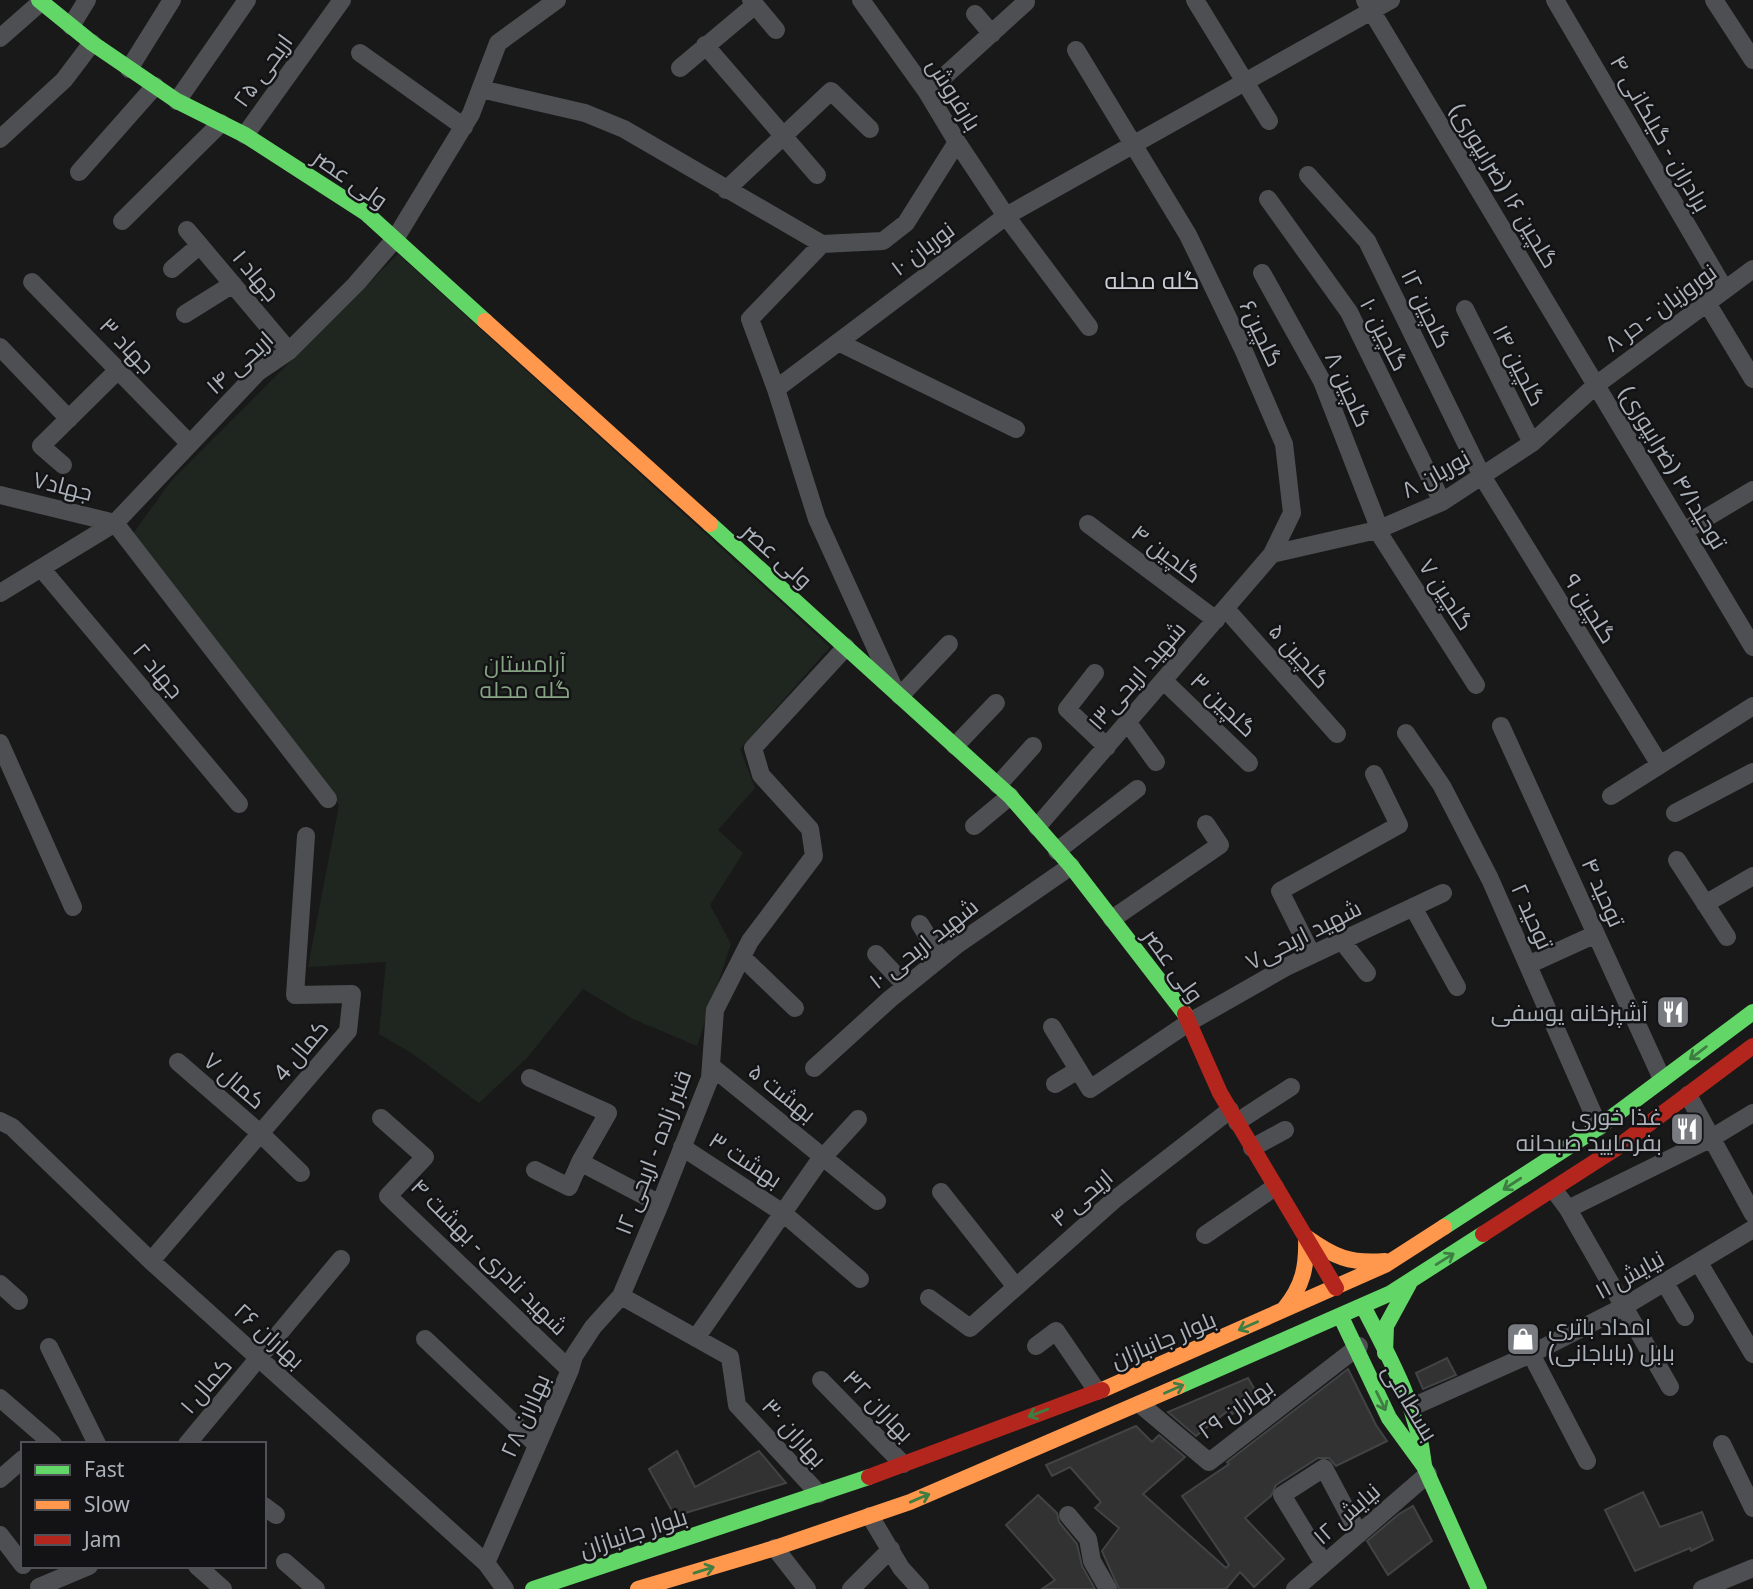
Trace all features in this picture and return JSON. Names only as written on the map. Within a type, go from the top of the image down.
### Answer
[{"type":"main road","name":"ولی عصر","points":[[40,1],[92,43],[177,101],[245,135],[366,213],[1004,790],[1070,866],[1183,1011],[1220,1093],[1336,1288]]},
{"type":"main road","name":"بلوار جانبازان","points":[[533,1589],[903,1464],[1097,1391],[1336,1288],[1393,1260],[1599,1127],[1753,1012]]},
{"type":"main road","points":[[638,1589],[775,1548],[910,1502],[1341,1317],[1410,1281],[1615,1149],[1753,1046]]},
{"type":"main road","points":[[1306,1237],[1344,1260],[1359,1263],[1393,1260]]},
{"type":"main road","points":[[1282,1312],[1300,1291],[1306,1279],[1306,1237]]},
{"type":"main road","points":[[1385,1354],[1386,1326],[1410,1281]]},
{"type":"main road","name":"بسطامی","points":[[1363,1306],[1412,1407],[1424,1448],[1426,1470]]},
{"type":"main road","name":"بسطامی","points":[[1341,1317],[1348,1349],[1389,1418],[1426,1470]]},
{"type":"main road","points":[[1293,1338],[1311,1336],[1348,1349]]},
{"type":"main road","points":[[1426,1470],[1479,1589]]},
{"type":"street","points":[[71,26],[88,0]]},
{"type":"street","points":[[130,69],[172,0]]},
{"type":"street","points":[[177,101],[247,0]]},
{"type":"street","name":"اریحی ۲۵","points":[[245,135],[342,0]]},
{"type":"street","name":"اریحی ۱۴","points":[[0,593],[115,523],[258,372],[289,351],[356,284],[395,239],[464,127],[498,43],[558,0]]},
{"type":"street","points":[[1195,0],[1269,121]]},
{"type":"street","name":"نوریان ۱۰","points":[[776,389],[1006,216],[1245,82],[1368,6],[1391,0]]},
{"type":"street","name":"برادران - گیلکانی ۴","points":[[1555,0],[1725,290]]},
{"type":"street","points":[[1714,0],[1753,60]]},
{"type":"street","points":[[0,38],[40,1]]},
{"type":"street","points":[[680,68],[753,2],[776,30]]},
{"type":"street","name":"بارفروش","points":[[866,2],[1006,216],[1089,327]]},
{"type":"street","points":[[927,92],[1027,2]]},
{"type":"street","name":"گلچین ۱۶ (ضرابپوری)","points":[[1368,6],[1595,385]]},
{"type":"street","points":[[975,14],[992,34]]},
{"type":"street","points":[[0,139],[64,80],[92,43]]},
{"type":"street","points":[[705,45],[817,175]]},
{"type":"street","name":"گلچین۶","points":[[1076,50],[1188,234],[1243,349],[1284,444],[1292,513],[1272,554]]},
{"type":"street","points":[[360,53],[464,127]]},
{"type":"street","points":[[79,172],[155,86]]},
{"type":"street","points":[[481,89],[595,117],[624,129],[822,244],[883,241],[906,223],[957,142]]},
{"type":"street","points":[[726,190],[831,91],[870,129]]},
{"type":"street","points":[[122,221],[221,123]]},
{"type":"street","name":"گلچین ۱۲","points":[[1308,175],[1367,241],[1482,476]]},
{"type":"street","name":"گلچین ۱۰","points":[[1268,200],[1349,312],[1441,502]]},
{"type":"street","name":"جهاد ۱","points":[[187,230],[289,351]]},
{"type":"street","points":[[822,244],[750,319],[776,389],[817,519],[898,694],[949,644]]},
{"type":"street","points":[[172,269],[200,245]]},
{"type":"street","name":"نوروزیان - حر ۸","points":[[1595,385],[1753,269]]},
{"type":"street","name":"گلچین ۸","points":[[1262,273],[1322,381],[1376,520],[1377,530]]},
{"type":"street","name":"جهاد ۳","points":[[32,282],[189,443]]},
{"type":"street","points":[[185,314],[233,284]]},
{"type":"street","points":[[1707,303],[1753,379]]},
{"type":"street","name":"گلچین ۱۴","points":[[1465,309],[1532,443]]},
{"type":"street","points":[[838,342],[1016,429]]},
{"type":"street","points":[[0,346],[69,419]]},
{"type":"street","points":[[63,465],[41,446],[118,370]]},
{"type":"street","name":"نوریان ۸","points":[[1272,554],[1377,530],[1441,502],[1532,443],[1595,385]]},
{"type":"street","name":"توحید۴/۱ (ضرابپوری)","points":[[1595,385],[1753,647]]},
{"type":"street","name":"گلچین ۹","points":[[1482,476],[1660,765]]},
{"type":"street","points":[[1684,531],[1753,490]]},
{"type":"street","name":"جهاد۷","points":[[0,495],[115,523]]},
{"type":"street","points":[[115,523],[328,799]]},
{"type":"street","name":"گلچین ۴","points":[[1088,524],[1221,614]]},
{"type":"street","name":"گلچین ۷","points":[[1377,530],[1476,685]]},
{"type":"street","name":"شهید اریحی۱۳","points":[[1037,827],[1272,554]]},
{"type":"street","name":"جهاد ۲","points":[[41,568],[239,804]]},
{"type":"street","name":"گلچین ۵","points":[[1221,614],[1337,734]]},
{"type":"street","name":"قنبر زاده - اریحی ۱۲","points":[[621,1296],[710,1078],[715,1010],[750,941],[814,856],[810,830],[761,775],[753,748],[846,647]]},
{"type":"street","points":[[1095,673],[1067,709],[1107,747]]},
{"type":"street","name":"گلچین ۳","points":[[1164,681],[1250,763]]},
{"type":"street","points":[[955,746],[996,702]]},
{"type":"street","points":[[1611,796],[1753,706]]},
{"type":"street","points":[[1128,723],[1156,762]]},
{"type":"street","name":"توحید ۴","points":[[1501,726],[1662,1079]]},
{"type":"street","name":"توحید ۲","points":[[1406,733],[1442,786],[1490,879],[1599,1127]]},
{"type":"street","points":[[0,743],[72,907]]},
{"type":"street","points":[[974,826],[1004,790],[1033,746]]},
{"type":"street","points":[[1675,813],[1753,772]]},
{"type":"street","points":[[1312,955],[1280,891],[1399,825],[1374,774]]},
{"type":"street","points":[[1057,850],[1137,789]]},
{"type":"street","points":[[1112,919],[1220,845],[1206,824]]},
{"type":"street","name":"کمال 4","points":[[151,1261],[348,1031],[352,994],[295,995],[306,836]]},
{"type":"street","points":[[1678,860],[1727,937]]},
{"type":"street","name":"شهید اریحی ۱۰","points":[[814,1068],[941,958],[1070,866]]},
{"type":"street","points":[[1705,904],[1751,881]]},
{"type":"street","name":"شهید اریحی۷","points":[[1078,1070],[1090,1089],[1188,1023],[1288,966],[1443,893]]},
{"type":"street","points":[[1413,907],[1457,987]]},
{"type":"street","points":[[920,924],[941,958]]},
{"type":"street","points":[[1528,965],[1596,934]]},
{"type":"street","points":[[1342,941],[1367,973]]},
{"type":"street","points":[[876,954],[906,986]]},
{"type":"street","points":[[742,957],[795,1008]]},
{"type":"street","points":[[1052,1027],[1078,1070],[1055,1084]]},
{"type":"street","name":"کمال ۷","points":[[178,1062],[261,1134],[301,1173]]},
{"type":"street","name":"بهشت ۵","points":[[711,1066],[877,1201]]},
{"type":"street","points":[[530,1078],[608,1113],[569,1187],[535,1170]]},
{"type":"street","name":"اریحی ۴","points":[[929,1298],[970,1328],[1114,1200],[1233,1116],[1291,1087]]},
{"type":"street","points":[[1688,1095],[1753,1214]]},
{"type":"street","points":[[1568,1209],[1710,1139],[1753,1113]]},
{"type":"street","name":"شهید نادری - بهشت ۴","points":[[381,1118],[425,1157],[388,1196],[570,1370]]},
{"type":"street","points":[[621,1296],[696,1338],[824,1156],[858,1119]]},
{"type":"street","name":"بهاران ۲۶","points":[[0,1121],[12,1127],[151,1261],[486,1563],[505,1589]]},
{"type":"street","points":[[1252,1148],[1285,1130]]},
{"type":"street","name":"بهشت ۳","points":[[682,1147],[783,1213],[860,1279]]},
{"type":"street","points":[[580,1162],[660,1203]]},
{"type":"street","points":[[1205,1235],[1275,1187]]},
{"type":"street","points":[[1554,1189],[1671,1387]]},
{"type":"street","points":[[941,1192],[1016,1287]]},
{"type":"street","name":"نیایش ۱۱","points":[[1412,1407],[1531,1354],[1625,1306],[1753,1229]]},
{"type":"street","name":"کمال ۱","points":[[189,1442],[341,1259]]},
{"type":"street","points":[[1699,1263],[1753,1354]]},
{"type":"street","points":[[1665,1283],[1685,1317]]},
{"type":"street","points":[[0,1284],[19,1301]]},
{"type":"street","name":"بهاران ۲۸","points":[[486,1563],[574,1356],[593,1327],[621,1296]]},
{"type":"street","points":[[1036,1346],[1056,1331],[1097,1391]]},
{"type":"street","name":"بهاران ۳۰","points":[[696,1338],[730,1357],[737,1405],[819,1494]]},
{"type":"street","points":[[425,1339],[537,1445]]},
{"type":"street","points":[[49,1348],[96,1442]]},
{"type":"street","name":"بهاران ۲۹","points":[[1140,1404],[1209,1462],[1348,1349]]},
{"type":"street","points":[[1531,1354],[1587,1461]]},
{"type":"street","name":"بهاران ۳۲","points":[[821,1380],[903,1464]]},
{"type":"street","points":[[0,1398],[47,1442]]},
{"type":"street","points":[[1722,1444],[1753,1508]]},
{"type":"street","points":[[0,1479],[21,1461]]},
{"type":"street","points":[[1324,1564],[1282,1495],[1324,1468],[1359,1534]]},
{"type":"street","name":"نیایش ۱۲","points":[[1295,1589],[1359,1534],[1426,1470]]},
{"type":"street","points":[[1068,1515],[1088,1539],[1092,1561],[1108,1589]]},
{"type":"street","points":[[870,1516],[901,1568],[920,1589]]},
{"type":"street","points":[[0,1535],[21,1563]]},
{"type":"street","points":[[775,1548],[806,1589]]},
{"type":"street","points":[[851,1589],[891,1549]]},
{"type":"street","points":[[285,1562],[316,1589]]},
{"type":"street","points":[[25,1568],[40,1588],[85,1568]]},
{"type":"street","points":[[199,1568],[223,1589]]},
{"type":"street","points":[[1702,1589],[1753,1568]]},
{"type":"green space","name":"آرامستان گله محله","points":[[398,254],[830,647],[740,749],[755,788],[718,830],[743,853],[710,905],[731,944],[697,1046],[633,1019],[583,989],[526,1059],[479,1103],[413,1054],[379,1034],[386,962],[308,967],[339,805],[127,542],[171,481]]},
{"type":"building","points":[[1447,1358],[1456,1375],[1423,1389],[1416,1373]]},
{"type":"building","points":[[1348,1369],[1387,1441],[1336,1466],[1329,1458],[1318,1458],[1276,1485],[1271,1496],[1245,1518],[1284,1559],[1254,1587],[1240,1572],[1226,1589],[1119,1589],[1102,1551],[1119,1528],[1095,1508],[1101,1502],[1070,1467],[1052,1476],[1046,1465],[1136,1426],[1152,1442],[1159,1435],[1185,1457],[1143,1494],[1226,1568],[1229,1565],[1182,1496],[1229,1464],[1227,1462]]},
{"type":"building","points":[[1248,1378],[1258,1395],[1232,1414],[1229,1410],[1196,1436],[1168,1412]]},
{"type":"building","points":[[677,1451],[695,1487],[759,1451],[786,1483],[675,1516],[649,1469]]},
{"type":"building","points":[[1643,1492],[1660,1527],[1702,1512],[1713,1540],[1635,1571],[1605,1510]]},
{"type":"building","points":[[1038,1495],[1057,1513],[1059,1522],[1077,1544],[1082,1566],[1095,1589],[1042,1589],[1055,1580],[1006,1525]]},
{"type":"building","points":[[1413,1506],[1432,1541],[1388,1575],[1367,1541],[1399,1514]]},
{"type":"traffic: fast","points":[[39,0],[92,43],[177,101],[245,135],[366,213],[485,321]]},
{"type":"traffic: fast","points":[[710,524],[1010,796],[1071,866],[1185,1014]]},
{"type":"traffic: fast","points":[[1444,1227],[1599,1127],[1753,1012]]},
{"type":"traffic: fast","points":[[1177,1387],[1391,1293],[1483,1234]]},
{"type":"traffic: fast","points":[[1385,1353],[1386,1326],[1409,1284]]},
{"type":"traffic: fast","points":[[1363,1306],[1409,1403],[1416,1423],[1424,1465]]},
{"type":"traffic: fast","points":[[1341,1317],[1389,1418],[1424,1466],[1479,1589]]},
{"type":"traffic: fast","points":[[533,1589],[869,1477]]},
{"type":"traffic: slow","points":[[485,321],[710,524]]},
{"type":"traffic: slow","points":[[1102,1390],[1385,1265],[1444,1227]]},
{"type":"traffic: slow","points":[[1284,1309],[1296,1292],[1302,1276],[1306,1258],[1306,1237],[1343,1258],[1385,1261]]},
{"type":"traffic: slow","points":[[638,1589],[775,1548],[910,1502],[1177,1387]]},
{"type":"traffic: jam","points":[[1185,1014],[1220,1093],[1336,1288]]},
{"type":"traffic: jam","points":[[1483,1234],[1615,1149],[1753,1046]]},
{"type":"traffic: jam","points":[[869,1477],[1102,1390]]},
{"type":"place","name":"آشپزخانه یوسفی","points":[[1673,1012]]},
{"type":"place","name":"غذا خوری بفرمایید صبحانه","points":[[1687,1129]]},
{"type":"place","name":"امداد باتری بابل (باباجانی)","points":[[1523,1339]]},
{"type":"district","name":"گله محله","points":[[1152,279]]}]
